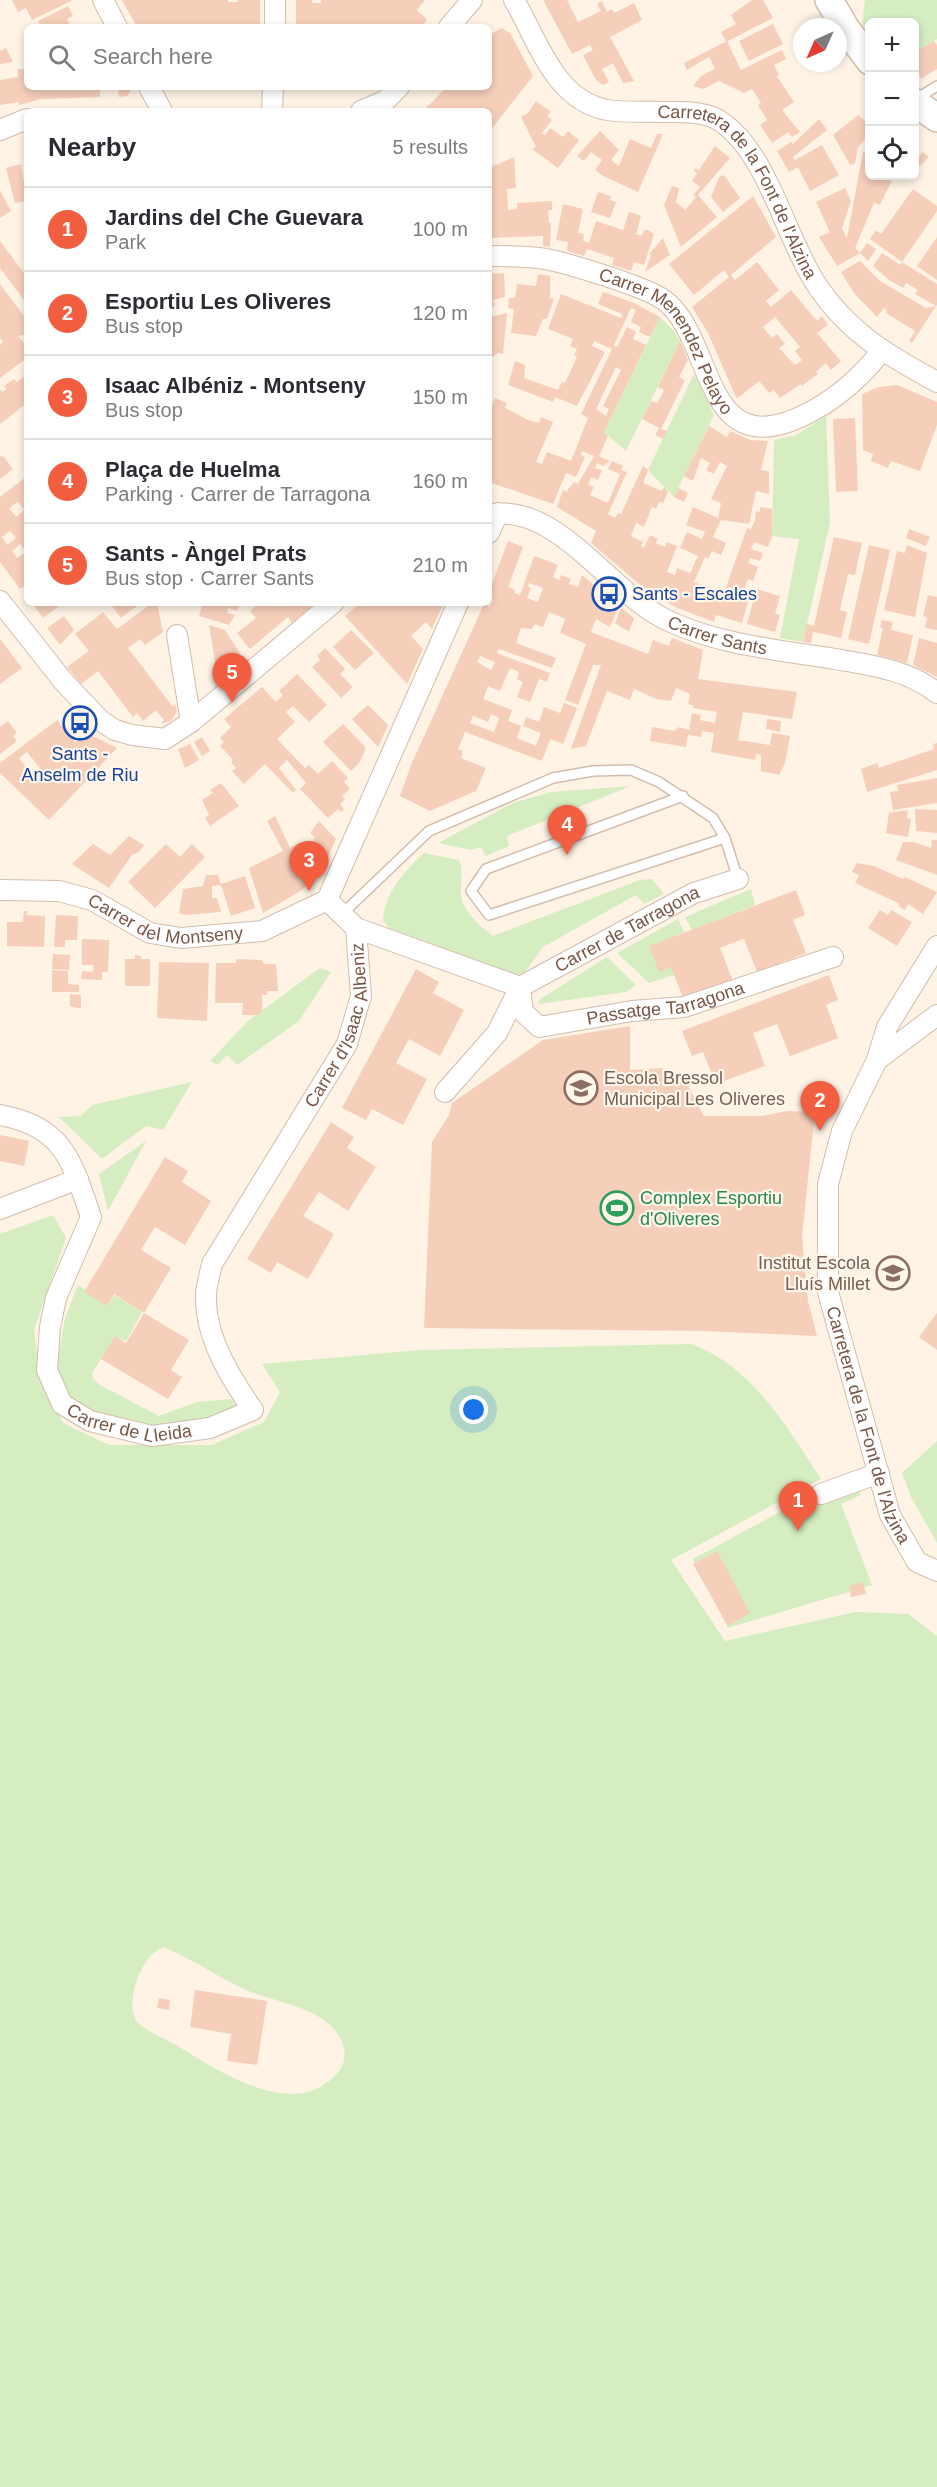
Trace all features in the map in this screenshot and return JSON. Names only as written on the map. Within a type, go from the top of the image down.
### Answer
[{"type":"street","points":[[103,0],[115,24]]},
{"type":"street","points":[[275,0],[275,24]]},
{"type":"street","points":[[452,24],[472,0]]},
{"type":"street","name":"Carretera de la Font de l'Alzina","points":[[514,0],[542,55],[558,79],[576,98],[606,110],[693,112],[722,121],[744,143],[816,285],[834,309],[881,352],[937,382]]},
{"type":"street","points":[[829,0],[846,29],[865,54]]},
{"type":"street","points":[[151,90],[160,108]]},
{"type":"street","points":[[272,108],[273,90]]},
{"type":"street","points":[[368,108],[385,101],[396,90]]},
{"type":"street","points":[[919,104],[937,118]]},
{"type":"street","points":[[0,130],[24,120]]},
{"type":"street","name":"Carrer Menendez Pelayo","points":[[492,256],[540,258],[639,287],[664,300],[685,323],[722,406],[742,423],[768,429],[797,418],[856,381],[881,352]]},
{"type":"street","name":"Carrer Sants","points":[[493,514],[530,518],[559,532],[609,579],[659,616],[710,635],[869,665],[921,680],[937,693]]},
{"type":"street","points":[[0,601],[63,681],[101,721],[115,730],[132,735],[165,739],[190,722],[329,606]]},
{"type":"street","points":[[327,900],[457,606]]},
{"type":"street","points":[[177,635],[190,722]]},
{"type":"street","name":"Carrer de Tarragona","points":[[520,987],[694,893],[738,879]]},
{"type":"street","name":"Carrer del Montseny","points":[[0,890],[59,891],[92,900],[150,933],[181,938],[262,931],[327,900]]},
{"type":"street","name":"Carrer d'Isaac Albeniz","points":[[253,1410],[229,1376],[212,1332],[206,1296],[212,1264],[347,1044],[361,996],[349,921],[327,900]]},
{"type":"street","points":[[349,921],[520,987],[498,1033],[444,1092]]},
{"type":"street","points":[[878,1060],[887,1027],[937,946]]},
{"type":"street","name":"Passatge Tarragona","points":[[520,987],[523,1012],[539,1027],[632,1011],[684,1007],[833,957]]},
{"type":"street","name":"Carretera de la Font de l'Alzina","points":[[937,1015],[878,1060],[842,1131],[828,1184],[828,1292],[890,1515],[917,1562],[937,1571]]},
{"type":"street","name":"Carrer de Lleida","points":[[0,1115],[38,1125],[56,1140],[78,1179],[91,1217],[56,1298],[46,1370],[62,1404],[90,1421],[152,1436],[210,1428],[253,1410]]},
{"type":"street","points":[[0,1209],[78,1179]]},
{"type":"street","points":[[821,1494],[879,1473]]},
{"type":"lane","points":[[919,98],[937,86]]},
{"type":"lane","points":[[349,921],[429,831],[553,778],[593,771],[631,771],[682,796],[713,818],[725,838],[738,879]]},
{"type":"lane","points":[[682,796],[486,869],[471,891],[489,915],[725,838]]},
{"type":"green space","points":[[865,0],[937,0],[937,39],[919,50],[919,18],[865,18],[865,28],[862,24]]},
{"type":"green space","points":[[660,317],[680,341],[626,451],[604,432]]},
{"type":"green space","points":[[694,374],[714,415],[674,497],[648,470]]},
{"type":"green space","points":[[826,416],[830,523],[803,642],[780,638],[799,539],[772,536],[774,440],[796,435]]},
{"type":"green space","points":[[631,786],[507,836],[509,846],[486,856],[481,847],[471,850],[438,843],[513,803],[551,792]]},
{"type":"green space","points":[[424,853],[459,860],[462,873],[462,900],[468,912],[493,936],[640,880],[652,879],[664,894],[644,904],[636,895],[543,947],[525,972],[517,975],[389,928],[383,921],[391,892],[403,875]]},
{"type":"green space","points":[[751,889],[755,905],[692,930],[685,917]]},
{"type":"green space","points":[[678,919],[684,932],[652,947],[660,970],[673,967],[674,975],[649,983],[617,953]]},
{"type":"green space","points":[[607,957],[636,985],[626,992],[539,1004],[539,1000]]},
{"type":"green space","points":[[320,968],[331,972],[299,1021],[237,1065],[227,1055],[218,1065],[210,1061],[248,1021]]},
{"type":"green space","points":[[192,1082],[163,1130],[146,1126],[102,1159],[59,1117],[81,1116],[92,1105]]},
{"type":"green space","points":[[146,1141],[108,1211],[99,1174]]},
{"type":"green space","points":[[53,1215],[66,1238],[34,1330],[39,1370],[63,1423],[109,1445],[212,1445],[264,1422],[280,1392],[262,1364],[420,1350],[691,1344],[712,1354],[750,1382],[781,1419],[821,1479],[671,1560],[725,1641],[856,1612],[908,1614],[937,1636],[937,2487],[0,2487],[0,1234]],"holes":[[[163,1947],[244,1989],[301,2008],[327,2022],[343,2045],[343,2065],[339,2071],[322,2086],[302,2093],[281,2093],[258,2088],[214,2068],[144,2028],[137,2022],[134,2015],[133,1998],[137,1980],[150,1956]]]},
{"type":"green space","points":[[78,1285],[108,1305],[114,1295],[142,1312],[126,1341],[115,1337],[92,1373],[93,1379],[100,1385],[159,1416],[197,1402],[232,1399],[235,1405],[234,1411],[184,1427],[151,1426],[86,1411],[69,1399],[56,1370],[65,1318]]},
{"type":"green space","points":[[937,1441],[937,1543],[911,1497],[902,1473]]},
{"type":"green space","points":[[828,1486],[858,1487],[861,1495],[841,1504],[872,1585],[728,1628],[693,1559]]},
{"type":"building","points":[[12,0],[73,0],[32,20],[26,8],[18,12]]},
{"type":"building","points":[[122,0],[228,0],[228,2],[238,2],[238,0],[260,0],[260,24],[135,24]]},
{"type":"building","points":[[296,0],[312,0],[312,3],[321,3],[321,0],[425,0],[417,10],[427,20],[424,24],[296,24]]},
{"type":"building","points":[[543,0],[567,0],[578,22],[601,11],[597,4],[602,1],[607,12],[612,9],[614,13],[634,3],[642,20],[610,37],[634,81],[623,83],[613,63],[602,69],[609,82],[603,85],[596,80],[583,55],[593,50],[590,45],[572,54]]},
{"type":"building","points":[[752,0],[763,0],[773,18],[726,42],[721,32],[736,24],[731,15]]},
{"type":"building","points":[[68,6],[73,16],[67,19],[70,24],[40,24],[38,21]]},
{"type":"building","points":[[773,24],[783,44],[749,61],[739,41]]},
{"type":"building","points":[[502,28],[510,33],[533,76],[492,128],[492,108],[426,108],[444,90],[492,90],[492,33]]},
{"type":"building","points":[[727,41],[741,70],[782,50],[786,59],[774,65],[779,75],[777,76],[794,102],[782,110],[800,132],[792,137],[788,132],[772,143],[760,125],[767,120],[758,105],[761,103],[752,89],[744,93],[719,81],[703,89],[693,86],[701,76],[715,69],[709,57],[687,70],[684,63]]},
{"type":"building","points":[[934,41],[937,45],[937,69],[921,79],[919,75],[919,50]]},
{"type":"building","points":[[6,48],[13,62],[0,64],[0,51]]},
{"type":"building","points":[[18,69],[24,69],[24,90],[100,90],[100,97],[41,99],[19,105],[19,102],[0,105],[0,80],[18,77]]},
{"type":"building","points":[[118,90],[131,90],[127,96],[119,97]]},
{"type":"building","points":[[536,101],[551,112],[547,116],[552,120],[542,133],[545,135],[550,128],[563,137],[568,131],[579,140],[558,168],[532,149],[536,147],[521,117],[528,113]]},
{"type":"building","points":[[858,115],[865,121],[865,139],[858,147],[855,164],[850,165],[833,135]]},
{"type":"building","points":[[819,119],[827,130],[793,157],[795,160],[822,145],[839,175],[810,191],[798,167],[789,172],[777,151],[791,142],[793,144]]},
{"type":"building","points":[[600,131],[619,150],[611,160],[619,166],[630,139],[651,148],[657,134],[663,134],[638,192],[595,170],[602,160],[591,152],[584,161],[577,156]]},
{"type":"building","points":[[715,146],[730,158],[698,195],[717,217],[681,247],[664,205],[672,186],[679,188],[676,202],[685,210],[696,197],[693,195],[700,187],[692,181],[697,173],[694,171],[695,168],[699,170]]},
{"type":"building","points":[[865,151],[865,180],[892,180],[880,205],[874,203],[855,248],[860,253],[837,266],[819,237],[830,232],[816,202],[845,188],[851,201],[842,228],[847,238]]},
{"type":"building","points":[[923,152],[929,157],[920,166],[919,156]]},
{"type":"building","points":[[514,157],[516,188],[507,189],[508,210],[517,209],[517,203],[552,201],[552,210],[548,210],[549,223],[551,223],[550,247],[543,246],[543,236],[492,238],[492,167]]},
{"type":"building","points":[[21,164],[24,202],[15,203],[6,168]]},
{"type":"building","points":[[724,175],[740,198],[723,212],[711,197],[719,177]]},
{"type":"building","points":[[913,189],[937,206],[937,211],[902,262],[870,239],[876,230],[881,234]]},
{"type":"building","points":[[0,190],[11,211],[0,218]]},
{"type":"building","points":[[598,192],[611,196],[610,200],[616,202],[610,218],[591,212]]},
{"type":"building","points":[[753,196],[776,237],[731,275],[735,280],[757,262],[779,290],[766,301],[771,307],[791,290],[817,321],[822,316],[828,325],[817,333],[841,361],[831,370],[826,363],[816,372],[818,374],[780,398],[774,390],[769,393],[759,381],[738,398],[736,397],[708,333],[692,307],[729,277],[724,270],[694,295],[669,264]],"holes":[[[775,317],[800,347],[795,351],[802,360],[795,365],[779,348],[785,344],[777,334],[772,338],[763,327]]]},
{"type":"building","points":[[563,204],[583,209],[578,233],[584,234],[583,241],[589,243],[596,221],[623,230],[629,212],[641,216],[636,234],[642,236],[644,230],[648,230],[654,234],[644,265],[634,262],[631,271],[612,265],[614,258],[587,249],[584,256],[567,251],[568,242],[556,240]]},
{"type":"building","points":[[937,237],[937,280],[917,266]]},
{"type":"building","points":[[663,238],[670,255],[645,272],[651,255],[649,254]]},
{"type":"building","points":[[0,241],[24,273],[24,300],[0,268]]},
{"type":"building","points":[[867,243],[876,249],[868,261],[860,253]]},
{"type":"building","points":[[882,253],[900,265],[902,262],[937,284],[937,305],[915,294],[918,290],[906,283],[903,288],[889,280],[873,266]]},
{"type":"building","points":[[860,261],[880,281],[926,308],[936,306],[912,343],[909,341],[915,331],[886,313],[887,310],[884,308],[877,317],[854,293],[841,272]]},
{"type":"building","points":[[504,273],[505,297],[493,300],[495,306],[492,307],[492,274]]},
{"type":"building","points":[[538,274],[550,276],[550,298],[554,299],[547,319],[543,319],[536,336],[511,333],[514,309],[508,308],[509,298],[515,298],[517,284],[536,286]]},
{"type":"building","points":[[0,284],[24,316],[24,335],[18,336],[24,343],[24,360],[0,378],[0,345],[3,342],[0,338]]},
{"type":"building","points":[[603,292],[634,303],[660,317],[650,337],[639,332],[641,327],[631,322],[636,310],[631,308],[614,345],[617,347],[627,327],[636,332],[633,339],[646,345],[604,432],[608,436],[599,456],[610,461],[604,466],[597,463],[595,468],[602,470],[598,480],[591,477],[588,485],[594,487],[590,495],[608,503],[620,474],[608,469],[612,461],[623,466],[621,470],[627,472],[608,514],[615,518],[618,513],[621,514],[643,466],[648,470],[643,483],[662,491],[664,487],[668,492],[663,503],[659,502],[656,509],[652,507],[644,527],[636,523],[631,536],[643,542],[641,546],[644,548],[650,535],[658,539],[656,543],[665,547],[667,542],[677,546],[667,572],[675,575],[677,568],[690,573],[698,556],[680,548],[687,532],[702,539],[705,532],[686,525],[693,507],[718,518],[721,503],[711,499],[727,466],[720,462],[714,474],[706,470],[710,463],[701,458],[693,481],[684,476],[709,426],[727,437],[730,431],[750,440],[768,441],[761,470],[769,471],[769,494],[756,491],[749,524],[721,520],[713,537],[726,543],[721,555],[712,551],[708,559],[705,557],[694,582],[724,593],[747,528],[751,529],[755,521],[756,511],[760,512],[760,507],[772,509],[772,536],[768,547],[754,542],[751,549],[763,553],[760,561],[750,558],[748,563],[758,567],[753,581],[748,579],[744,589],[751,592],[742,623],[716,615],[714,622],[675,607],[645,589],[591,543],[596,531],[557,507],[563,490],[566,492],[574,482],[578,484],[594,456],[582,451],[581,455],[585,457],[576,477],[566,473],[553,504],[492,483],[492,405],[495,398],[507,403],[505,408],[528,420],[539,423],[541,417],[553,422],[536,462],[542,464],[547,452],[571,461],[588,418],[581,414],[612,349],[594,341],[592,346],[605,352],[577,406],[555,397],[553,402],[508,385],[515,361],[525,365],[524,378],[558,390],[562,382],[565,383],[577,357],[574,355],[577,349],[570,346],[573,339],[548,329],[561,294],[621,318],[622,314],[598,304]],"holes":[[[616,367],[621,370],[603,406],[609,409],[606,416],[596,409]]]},
{"type":"building","points":[[507,313],[503,354],[498,353],[492,357],[492,316]]},
{"type":"building","points":[[680,341],[688,360],[679,377],[685,380],[661,429],[667,431],[663,439],[655,435],[659,428],[642,419],[651,401],[657,403],[664,390],[658,387]]},
{"type":"building","points":[[24,376],[24,405],[0,424],[0,389],[2,392],[7,389],[4,386],[14,379],[17,382]]},
{"type":"building","points":[[897,385],[937,402],[937,425],[920,471],[891,461],[888,468],[871,461],[873,454],[863,450],[862,394],[879,387]]},
{"type":"building","points":[[855,418],[858,491],[836,492],[833,419]]},
{"type":"building","points":[[0,456],[4,457],[13,469],[0,479]]},
{"type":"building","points":[[24,478],[24,510],[24,549],[20,544],[12,551],[17,558],[24,553],[24,586],[20,589],[0,562],[0,497]],"holes":[[[18,502],[24,510],[16,517],[9,508]],[[10,531],[16,538],[7,545],[2,537]]]},
{"type":"building","points":[[678,488],[688,493],[684,502],[674,497]]},
{"type":"building","points":[[909,529],[930,537],[926,546],[906,538]]},
{"type":"building","points":[[834,537],[862,543],[855,575],[848,574],[840,610],[847,612],[841,638],[813,632],[811,643],[803,642],[807,624],[814,626]]},
{"type":"building","points":[[508,541],[523,547],[508,587],[515,590],[514,593],[520,595],[534,556],[537,557],[558,565],[553,577],[559,580],[561,575],[571,579],[569,584],[578,587],[582,575],[619,606],[610,627],[596,619],[591,632],[648,654],[653,640],[669,646],[672,638],[703,650],[698,679],[797,692],[792,719],[743,712],[738,740],[770,745],[772,733],[790,736],[785,763],[779,775],[761,771],[761,755],[756,754],[755,760],[711,752],[714,733],[702,731],[701,737],[688,735],[686,747],[650,741],[652,727],[674,731],[679,727],[689,730],[692,713],[701,715],[700,720],[715,723],[717,712],[693,708],[693,705],[688,704],[690,694],[676,688],[671,701],[657,699],[634,689],[630,700],[607,691],[586,746],[571,749],[601,665],[593,665],[578,705],[565,700],[586,644],[560,633],[565,619],[549,612],[543,627],[535,624],[532,629],[521,628],[516,643],[556,658],[552,668],[499,649],[497,653],[550,673],[547,682],[539,679],[530,702],[517,697],[523,682],[517,679],[519,672],[510,668],[500,691],[488,686],[483,699],[512,710],[508,721],[521,726],[517,738],[536,746],[541,733],[523,726],[526,717],[539,722],[544,707],[560,713],[564,703],[577,708],[563,744],[550,739],[542,761],[465,732],[458,749],[463,751],[461,758],[486,768],[476,791],[430,811],[400,796],[411,765],[483,606],[492,606],[492,584]],"holes":[[[529,583],[543,588],[538,602],[527,598],[531,588],[528,587]],[[480,656],[495,662],[491,670],[477,662]],[[491,714],[499,718],[494,732],[470,723],[473,716],[488,722]]]},
{"type":"building","points":[[869,545],[890,550],[869,644],[848,639]]},
{"type":"building","points":[[907,545],[927,553],[915,617],[884,610],[897,551],[905,553]]},
{"type":"building","points":[[756,589],[780,596],[775,614],[780,615],[775,632],[747,624]]},
{"type":"building","points":[[928,595],[937,597],[937,630],[925,628],[927,617],[923,616]]},
{"type":"building","points":[[34,606],[59,606],[43,618]]},
{"type":"building","points":[[112,606],[137,606],[121,618]]},
{"type":"building","points":[[148,606],[158,606],[163,632],[145,645],[140,639],[128,648],[173,707],[175,704],[177,711],[171,721],[161,724],[164,720],[156,710],[143,721],[137,713],[133,717],[98,671],[81,684],[67,667],[89,651],[75,634],[103,612],[117,629]]},
{"type":"building","points":[[202,606],[240,606],[237,611],[228,608],[227,613],[235,615],[229,625],[199,616]]},
{"type":"building","points":[[256,606],[311,607],[292,623],[288,617],[250,649],[237,633],[256,618],[250,611]]},
{"type":"building","points":[[357,606],[443,606],[432,629],[426,622],[411,636],[423,649],[407,684],[345,616]]},
{"type":"building","points":[[621,608],[634,618],[629,632],[615,623]]},
{"type":"building","points":[[64,616],[74,630],[60,645],[47,628]]},
{"type":"building","points":[[882,620],[893,622],[891,630],[913,635],[907,663],[877,655],[883,628],[880,627]]},
{"type":"building","points":[[209,625],[225,630],[240,653],[217,673]]},
{"type":"building","points":[[351,630],[374,653],[355,670],[333,647]]},
{"type":"building","points":[[919,638],[937,643],[937,677],[913,665]]},
{"type":"building","points":[[0,639],[22,668],[0,684]]},
{"type":"building","points":[[325,648],[345,669],[340,674],[353,687],[341,698],[312,667],[320,660],[317,656]]},
{"type":"building","points":[[297,674],[327,705],[309,722],[293,706],[286,712],[295,722],[277,739],[305,768],[309,765],[318,774],[332,761],[348,778],[344,782],[350,789],[342,796],[345,799],[340,804],[344,809],[341,812],[338,809],[328,818],[300,789],[306,783],[287,760],[279,768],[296,790],[293,793],[265,764],[244,784],[232,771],[236,768],[231,762],[233,760],[220,746],[224,742],[220,738],[231,727],[224,719],[262,687],[276,702],[283,695],[279,691]]},
{"type":"building","points":[[368,705],[388,725],[378,747],[352,719]]},
{"type":"building","points":[[767,719],[781,721],[780,732],[766,729]]},
{"type":"building","points":[[57,720],[75,743],[87,733],[117,748],[49,820],[0,773],[0,763]],"holes":[[[27,752],[43,772],[35,779],[19,758]]]},
{"type":"building","points":[[8,721],[17,733],[13,736],[17,741],[0,754],[0,727]]},
{"type":"building","points":[[343,724],[366,748],[360,762],[351,771],[323,742]]},
{"type":"building","points":[[202,737],[210,751],[202,756],[194,742]]},
{"type":"building","points":[[937,743],[937,770],[867,792],[861,769],[877,763],[879,768],[934,749],[933,744]]},
{"type":"building","points":[[190,744],[199,760],[185,768],[178,749]]},
{"type":"building","points":[[937,778],[937,803],[893,810],[890,792],[898,791],[897,785]]},
{"type":"building","points":[[221,783],[239,806],[210,826],[205,818],[209,815],[202,800],[213,793],[210,790]]},
{"type":"building","points":[[915,809],[937,810],[937,833],[916,831]]},
{"type":"building","points":[[908,810],[907,818],[911,819],[908,837],[886,833],[889,813]]},
{"type":"building","points":[[275,816],[290,848],[300,842],[320,872],[302,890],[263,913],[249,868],[283,851],[267,821]]},
{"type":"building","points":[[319,821],[336,839],[327,859],[314,847],[317,843],[313,840],[315,837],[310,833]]},
{"type":"building","points":[[129,836],[144,845],[139,852],[132,855],[109,888],[72,864],[93,844],[110,855]]},
{"type":"building","points":[[932,840],[937,840],[937,875],[896,860],[903,842],[914,842],[931,848]]},
{"type":"building","points":[[166,844],[180,857],[192,844],[205,857],[155,908],[128,882]]},
{"type":"building","points":[[857,863],[874,866],[903,879],[905,877],[937,892],[923,914],[908,904],[905,910],[898,906],[900,904],[855,883],[859,875],[852,872]]},
{"type":"building","points":[[206,875],[218,875],[221,884],[245,876],[255,908],[231,916],[221,885],[212,886],[212,898],[217,898],[221,912],[185,915],[179,913],[183,889],[203,886]]},
{"type":"building","points":[[796,890],[805,915],[793,920],[806,953],[757,972],[744,939],[732,943],[720,948],[733,981],[684,1000],[671,967],[659,972],[649,946]]},
{"type":"building","points":[[880,910],[888,915],[891,910],[912,922],[897,946],[868,928]]},
{"type":"building","points":[[24,911],[27,911],[27,915],[45,916],[44,947],[7,946],[7,922],[23,922]]},
{"type":"building","points":[[56,915],[78,916],[77,940],[65,940],[65,947],[54,947]]},
{"type":"building","points":[[82,939],[109,940],[108,972],[102,972],[102,980],[81,979],[82,971],[93,972],[94,965],[82,965]]},
{"type":"building","points":[[53,954],[70,955],[69,970],[52,969]]},
{"type":"building","points":[[135,955],[141,956],[141,959],[150,959],[150,986],[125,986],[125,959],[135,959]]},
{"type":"building","points":[[237,959],[262,960],[264,964],[276,964],[278,991],[267,991],[267,995],[262,995],[262,1011],[257,1015],[242,1015],[243,1003],[215,1003],[216,963],[235,963]]},
{"type":"building","points":[[159,962],[209,963],[207,1021],[157,1018]]},
{"type":"building","points":[[416,969],[439,982],[433,993],[464,1010],[440,1056],[409,1039],[396,1063],[427,1079],[403,1125],[372,1109],[366,1120],[342,1108]]},
{"type":"building","points":[[52,970],[68,971],[68,984],[79,985],[79,992],[52,992]]},
{"type":"building","points":[[829,975],[838,1000],[826,1005],[838,1038],[790,1056],[777,1024],[753,1033],[765,1066],[716,1084],[703,1052],[692,1056],[682,1031]]},
{"type":"building","points":[[70,994],[81,995],[81,1009],[70,1006]]},
{"type":"building","name":"Complex Esportiu d'Oliveres","points":[[630,1026],[630,1070],[663,1068],[662,1074],[681,1073],[704,1116],[761,1116],[788,1111],[815,1112],[802,1236],[808,1301],[817,1336],[703,1331],[424,1328],[432,1142],[449,1115],[452,1103],[543,1040]]},
{"type":"building","points":[[331,1122],[354,1137],[347,1148],[376,1167],[348,1211],[319,1192],[303,1216],[334,1234],[308,1279],[277,1262],[271,1273],[247,1259]]},
{"type":"building","points":[[0,1135],[29,1141],[24,1166],[0,1161]]},
{"type":"building","points":[[165,1157],[188,1171],[182,1182],[211,1201],[185,1245],[155,1227],[141,1250],[171,1268],[144,1313],[114,1294],[107,1306],[84,1292]]},
{"type":"building","points":[[144,1313],[189,1340],[171,1370],[182,1377],[168,1399],[101,1359],[115,1336],[126,1343]]},
{"type":"building","points":[[937,1313],[937,1350],[919,1337]]},
{"type":"building","points":[[717,1551],[750,1613],[728,1626],[693,1564]]},
{"type":"building","points":[[863,1582],[866,1594],[851,1597],[849,1586]]},
{"type":"building","points":[[195,1990],[267,2001],[257,2065],[227,2061],[231,2034],[190,2027]]},
{"type":"building","points":[[159,1998],[170,2000],[169,2010],[157,2008]]},
{"type":"place","name":"Sants - Escales","points":[[609,594]]},
{"type":"place","name":"Sants - Àngel Prats","points":[[232,703]]},
{"type":"place","name":"Sants - Anselm de Riu","points":[[80,723]]},
{"type":"place","name":"Plaça de Huelma","points":[[567,855]]},
{"type":"place","name":"Isaac Albéniz - Montseny","points":[[309,891]]},
{"type":"place","name":"Escola Bressol Municipal Les Oliveres","points":[[581,1088]]},
{"type":"place","name":"Esportiu Les Oliveres","points":[[820,1131]]},
{"type":"place","name":"Complex Esportiu d'Oliveres","points":[[617,1208]]},
{"type":"place","name":"Institut Escola Lluís Millet","points":[[893,1273]]},
{"type":"place","name":"Jardins del Che Guevara","points":[[798,1531]]}]
